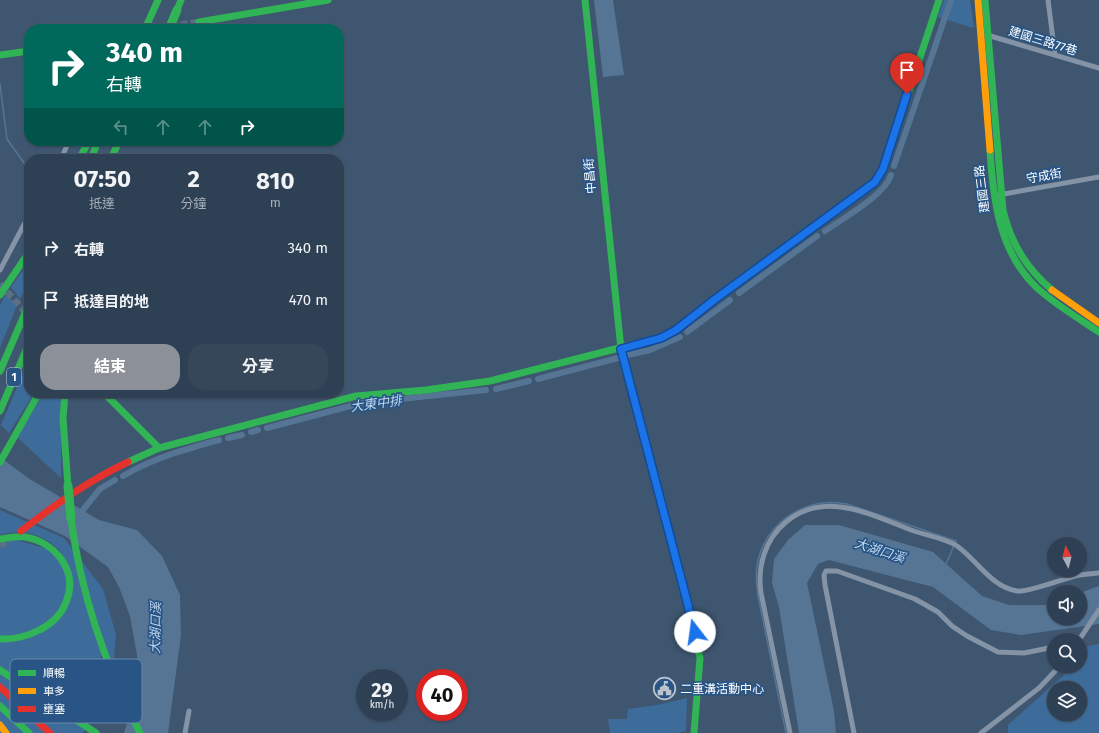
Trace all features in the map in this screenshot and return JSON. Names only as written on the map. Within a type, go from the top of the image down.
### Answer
[{"type":"main road","points":[[147,24],[158,0]]},
{"type":"main road","points":[[171,24],[181,0]]},
{"type":"main road","points":[[199,22],[328,0]]},
{"type":"main road","name":"中昌街","points":[[585,0],[621,349],[695,632],[700,658],[700,674],[694,733]]},
{"type":"main road","points":[[0,539],[19,536],[74,491],[100,475],[159,448],[356,396],[426,390],[490,381],[621,349],[661,338],[676,330],[714,300],[875,182],[883,169],[940,0]]},
{"type":"main road","name":"建國三路","points":[[978,0],[986,35]]},
{"type":"main road","name":"建國三路","points":[[985,0],[997,195],[1002,236],[1021,270],[1032,283],[1052,300],[1099,332]]},
{"type":"main road","points":[[0,55],[24,52]]},
{"type":"main road","name":"建國三路","points":[[997,195],[1011,237],[1019,254],[1029,268],[1047,286],[1099,323]]},
{"type":"main road","points":[[0,295],[24,259]]},
{"type":"main road","name":"1","points":[[0,372],[24,316]]},
{"type":"main road","name":"1","points":[[0,411],[24,355]]},
{"type":"main road","points":[[0,462],[36,398]]},
{"type":"main road","points":[[65,398],[63,418],[74,541],[81,582],[105,659]]},
{"type":"main road","points":[[109,398],[159,448]]},
{"type":"main road","points":[[0,639],[28,636],[40,630],[56,618],[67,605],[70,592],[66,564],[50,545],[25,532]]},
{"type":"main road","points":[[0,670],[10,677]]},
{"type":"main road","points":[[0,687],[10,696]]},
{"type":"main road","points":[[0,706],[10,715]]},
{"type":"main road","points":[[18,723],[29,733]]},
{"type":"main road","points":[[39,723],[50,733]]},
{"type":"main road","points":[[81,723],[96,733]]},
{"type":"main road","points":[[135,723],[140,733]]},
{"type":"main road","points":[[0,726],[6,733]]},
{"type":"street","points":[[1048,0],[1055,55]]},
{"type":"street","name":"建國三路77巷","points":[[986,35],[1099,68]]},
{"type":"street","name":"守成街","points":[[997,195],[1099,177]]},
{"type":"street","points":[[0,270],[24,224]]},
{"type":"street","points":[[790,733],[765,614],[759,572],[768,543],[780,526],[802,512],[824,506],[846,507],[956,546],[996,582],[1005,588],[1018,592],[1077,575],[1099,573]]},
{"type":"street","points":[[854,733],[825,584],[824,575],[826,571],[837,571],[915,599],[938,612],[952,626],[967,636],[998,652],[1024,653],[1047,648]]},
{"type":"street","points":[[1084,633],[1099,610]]},
{"type":"street","points":[[981,733],[1039,688],[1053,673]]},
{"type":"street","points":[[185,733],[189,711]]},
{"type":"shaded area","points":[[944,0],[970,0],[974,28],[938,17]]},
{"type":"shaded area","points":[[24,269],[24,291],[20,299],[11,287]]},
{"type":"shaded area","points":[[6,294],[17,305],[0,348],[0,305]]},
{"type":"shaded area","points":[[24,371],[24,398],[31,398],[9,433],[1,425]]},
{"type":"shaded area","points":[[41,398],[62,398],[61,478],[17,437]]},
{"type":"shaded area","points":[[0,510],[64,538],[103,589],[116,635],[114,659],[104,659],[100,655],[101,659],[10,659],[10,723],[89,723],[83,733],[0,733],[0,543],[16,540],[62,553],[49,542],[34,535],[17,532],[0,535]]},
{"type":"shaded area","points":[[1099,644],[1099,733],[1008,733],[1008,725],[1047,690],[1047,721],[1087,721],[1087,681],[1057,681],[1065,673],[1087,673],[1087,647]]},
{"type":"shaded area","points":[[687,698],[686,731],[677,733],[610,733],[608,719],[627,719],[628,709],[657,705]]},
{"type":"water","points":[[594,0],[613,0],[624,75],[603,77]]},
{"type":"water","name":"大湖口溪","points":[[0,457],[28,478],[99,520],[137,530],[162,556],[180,595],[181,635],[168,733],[124,733],[127,723],[142,723],[142,659],[137,659],[130,616],[119,587],[108,567],[65,536],[0,507]]},
{"type":"water","name":"大湖口溪","points":[[805,525],[839,525],[933,552],[982,596],[1009,605],[1047,605],[1047,625],[1087,625],[1087,590],[1099,586],[1099,624],[1021,635],[991,630],[933,587],[829,560],[818,564],[807,583],[834,711],[836,733],[799,733],[779,607],[772,583],[774,559],[788,540]]},
{"type":"waterway","name":"大東中排","points":[[894,166],[951,0]]},
{"type":"waterway","points":[[0,84],[7,139],[24,163]]},
{"type":"waterway","name":"大東中排","points":[[825,231],[872,199],[887,183],[891,175]]},
{"type":"waterway","name":"大東中排","points":[[739,293],[817,236]]},
{"type":"waterway","name":"大東中排","points":[[687,332],[730,300]]},
{"type":"waterway","name":"大東中排","points":[[628,355],[650,350],[680,337]]},
{"type":"waterway","name":"大東中排","points":[[538,379],[618,358]]},
{"type":"waterway","name":"大東中排","points":[[496,389],[529,381]]},
{"type":"waterway","name":"大東中排","points":[[267,428],[362,403],[486,390]]},
{"type":"waterway","name":"大東中排","points":[[251,432],[258,430]]},
{"type":"waterway","name":"大東中排","points":[[228,438],[242,435]]},
{"type":"waterway","name":"大東中排","points":[[123,476],[158,459],[219,440]]},
{"type":"waterway","name":"大東中排","points":[[78,516],[100,489],[115,480]]},
{"type":"waterway","points":[[786,733],[758,596],[756,577],[761,551],[768,537],[777,525],[789,516],[816,504],[847,504],[956,541],[946,564]]},
{"type":"tunnel","points":[[188,24],[199,22]]},
{"type":"tunnel","points":[[0,284],[24,311]]},
{"type":"tunnel","points":[[0,546],[11,538]]},
{"type":"traffic: fast","points":[[147,24],[158,0]]},
{"type":"traffic: fast","points":[[177,10],[181,0]]},
{"type":"traffic: fast","points":[[199,22],[328,0]]},
{"type":"traffic: fast","points":[[585,0],[621,349],[627,373]]},
{"type":"traffic: fast","points":[[763,264],[875,182],[883,169],[939,0]]},
{"type":"traffic: fast","points":[[985,0],[1003,210],[1010,233],[1027,264],[1052,290]]},
{"type":"traffic: fast","points":[[171,24],[177,10]]},
{"type":"traffic: fast","points":[[0,55],[24,52]]},
{"type":"traffic: fast","points":[[82,154],[86,146]]},
{"type":"traffic: fast","points":[[93,154],[96,146]]},
{"type":"traffic: fast","points":[[113,154],[117,146]]},
{"type":"traffic: fast","points":[[990,150],[996,206],[1000,224],[1014,258],[1024,274],[1037,288],[1059,306],[1099,332]]},
{"type":"traffic: fast","points":[[0,295],[24,259]]},
{"type":"traffic: fast","points":[[0,371],[24,316]]},
{"type":"traffic: fast","points":[[128,462],[159,448],[356,396],[426,390],[490,381],[623,347]]},
{"type":"traffic: fast","points":[[0,411],[24,355]]},
{"type":"traffic: fast","points":[[0,462],[36,398]]},
{"type":"traffic: fast","points":[[65,398],[63,418],[68,486]]},
{"type":"traffic: fast","points":[[109,398],[159,448]]},
{"type":"traffic: fast","points":[[68,486],[71,519]]},
{"type":"traffic: fast","points":[[71,519],[81,575],[96,629],[107,659]]},
{"type":"traffic: fast","points":[[0,539],[25,537],[46,545],[62,560],[67,569],[69,579],[69,591],[62,611],[48,625],[20,637],[0,639]]},
{"type":"traffic: fast","points":[[672,542],[700,658],[694,733]]},
{"type":"traffic: fast","points":[[0,670],[10,677]]},
{"type":"traffic: fast","points":[[0,706],[10,715]]},
{"type":"traffic: fast","points":[[18,723],[29,733]]},
{"type":"traffic: fast","points":[[81,723],[96,733]]},
{"type":"traffic: fast","points":[[135,723],[140,733]]},
{"type":"traffic: slow","points":[[978,0],[990,150]]},
{"type":"traffic: slow","points":[[623,347],[661,338],[676,330],[763,264]]},
{"type":"traffic: slow","points":[[1052,290],[1099,323]]},
{"type":"traffic: slow","points":[[627,373],[672,542]]},
{"type":"traffic: slow","points":[[0,725],[6,733]]},
{"type":"traffic: jam","points":[[21,531],[99,477],[128,462]]},
{"type":"traffic: jam","points":[[0,687],[10,696]]},
{"type":"traffic: jam","points":[[39,723],[50,733]]},
{"type":"place","name":"二重溝活動中心","points":[[665,689]]},
{"type":"route","points":[[695,632],[621,349],[661,338],[676,330],[714,300],[875,182],[883,169],[907,94]]}]
